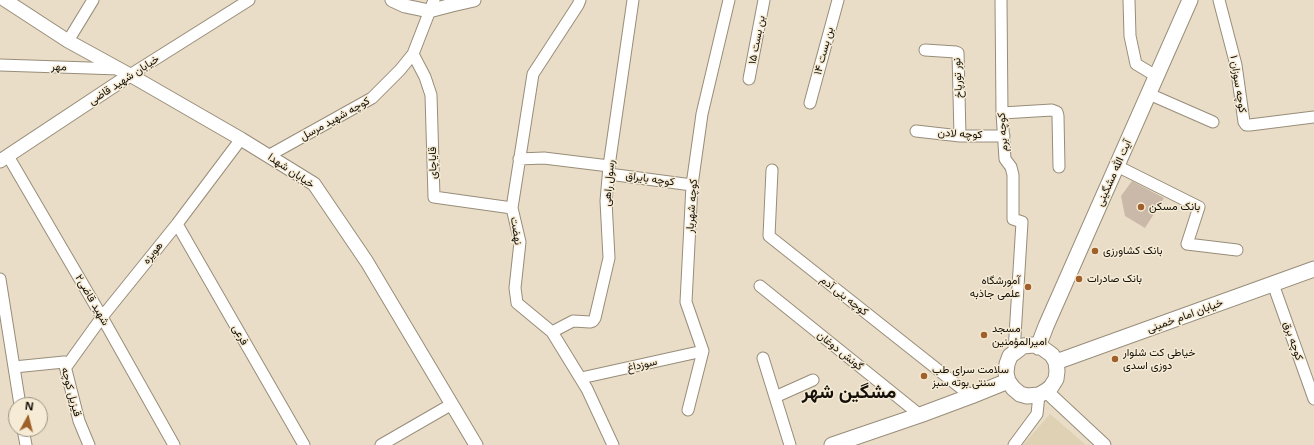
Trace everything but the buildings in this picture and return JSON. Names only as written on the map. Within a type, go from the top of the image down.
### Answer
[{"type":"main road","name":"آیت الله مشگینی","points":[[1038,347],[1190,0]]},
{"type":"main road","name":"خیابان امام خمینی","points":[[1056,362],[1314,269]]},
{"type":"main road","points":[[1033,345],[1038,347],[1041,347],[1052,355],[1056,362],[1056,379],[1051,387],[1042,393],[1028,396],[1020,394],[1008,381],[1006,373],[1010,356],[1022,346],[1033,345]]},
{"type":"main road","points":[[832,445],[920,415],[1008,381]]},
{"type":"street","name":"خیابان شهدا","points":[[5,0],[68,42],[125,72],[241,139],[314,184],[367,262],[476,445]]},
{"type":"street","points":[[68,42],[93,0]]},
{"type":"street","name":"خیابان شهید قاضی","points":[[4,158],[125,72],[249,0]]},
{"type":"street","points":[[392,0],[405,6],[452,5],[474,0]]},
{"type":"street","name":"نهضت","points":[[580,0],[533,74],[512,208],[520,242],[515,288],[517,303],[552,332],[581,378],[613,445]]},
{"type":"street","name":"رسول راهی","points":[[552,332],[573,321],[590,322],[595,318],[609,258],[606,201],[633,0]]},
{"type":"street","name":"کوچه شهریار","points":[[702,351],[686,302],[692,185],[702,114],[729,0]]},
{"type":"street","name":"بن بست ۱۵","points":[[749,79],[764,0]]},
{"type":"street","name":"بن بست ۱۴","points":[[810,103],[838,0]]},
{"type":"street","name":"کوچه برم","points":[[1001,0],[1002,113],[1005,159],[1011,167],[1013,175],[1013,219],[1022,222],[1014,352]]},
{"type":"street","points":[[1129,0],[1130,36],[1136,64],[1156,76]]},
{"type":"street","name":"کوچه سوزان ۱","points":[[1219,0],[1236,65],[1244,122],[1246,125],[1314,117]]},
{"type":"street","name":"کوچه شهید مرسل","points":[[268,156],[372,98],[400,70],[413,54],[432,6]]},
{"type":"street","name":"نور تورپاخ","points":[[925,50],[958,53],[960,136]]},
{"type":"street","name":"قایاچای","points":[[413,54],[425,78],[431,95],[434,197],[512,208]]},
{"type":"street","name":"مهر","points":[[0,65],[125,72]]},
{"type":"street","points":[[1149,94],[1213,122]]},
{"type":"street","points":[[1002,113],[1052,110],[1057,112],[1059,167]]},
{"type":"street","name":"کوچه لادن","points":[[916,131],[960,136],[1004,136]]},
{"type":"street","name":"هویزه","points":[[66,368],[102,317],[177,224],[241,139]]},
{"type":"street","name":"شهید قاضی۲","points":[[4,158],[102,317],[174,445]]},
{"type":"street","name":"کوچه بایراق","points":[[519,159],[544,158],[692,185]]},
{"type":"street","points":[[1117,166],[1199,207],[1187,244],[1237,250]]},
{"type":"street","name":"کوچه بنی آدم","points":[[772,170],[769,236],[971,396]]},
{"type":"street","name":"فرعی","points":[[177,224],[304,445]]},
{"type":"street","points":[[0,279],[19,397]]},
{"type":"street","name":"کوچه برق","points":[[1273,284],[1314,399]]},
{"type":"street","name":"گونش دوغان","points":[[760,286],[920,415]]},
{"type":"street","points":[[688,410],[702,351]]},
{"type":"street","name":"سوزداغ","points":[[581,378],[702,351]]},
{"type":"street","points":[[763,358],[790,445]]},
{"type":"street","name":"قیزیل کوچه","points":[[14,367],[64,362],[79,421],[89,445]]},
{"type":"street","points":[[775,397],[812,380]]},
{"type":"street","points":[[1014,445],[1037,414],[1042,393],[1104,445]]},
{"type":"street","points":[[381,445],[452,404]]},
{"type":"shaded area","points":[[1050,414],[1086,445],[1023,445]]},
{"type":"place","name":"بانک مسکن","points":[[1141,207]]},
{"type":"place","name":"بانک کشاورزی","points":[[1095,251]]},
{"type":"place","name":"بانک صادرات","points":[[1079,279]]},
{"type":"place","name":"آمورشگاه علمی جاذبه","points":[[1028,287]]},
{"type":"place","name":"مسجد امیرالمؤمنین","points":[[984,335]]},
{"type":"place","name":"خیاطی کت شلوار دوزی اسدی","points":[[1115,359]]},
{"type":"place","name":"سلامت سرای طب سنتی بوته سبز","points":[[924,376]]},
{"type":"district","name":"مشگین شهر","points":[[849,393]]}]
